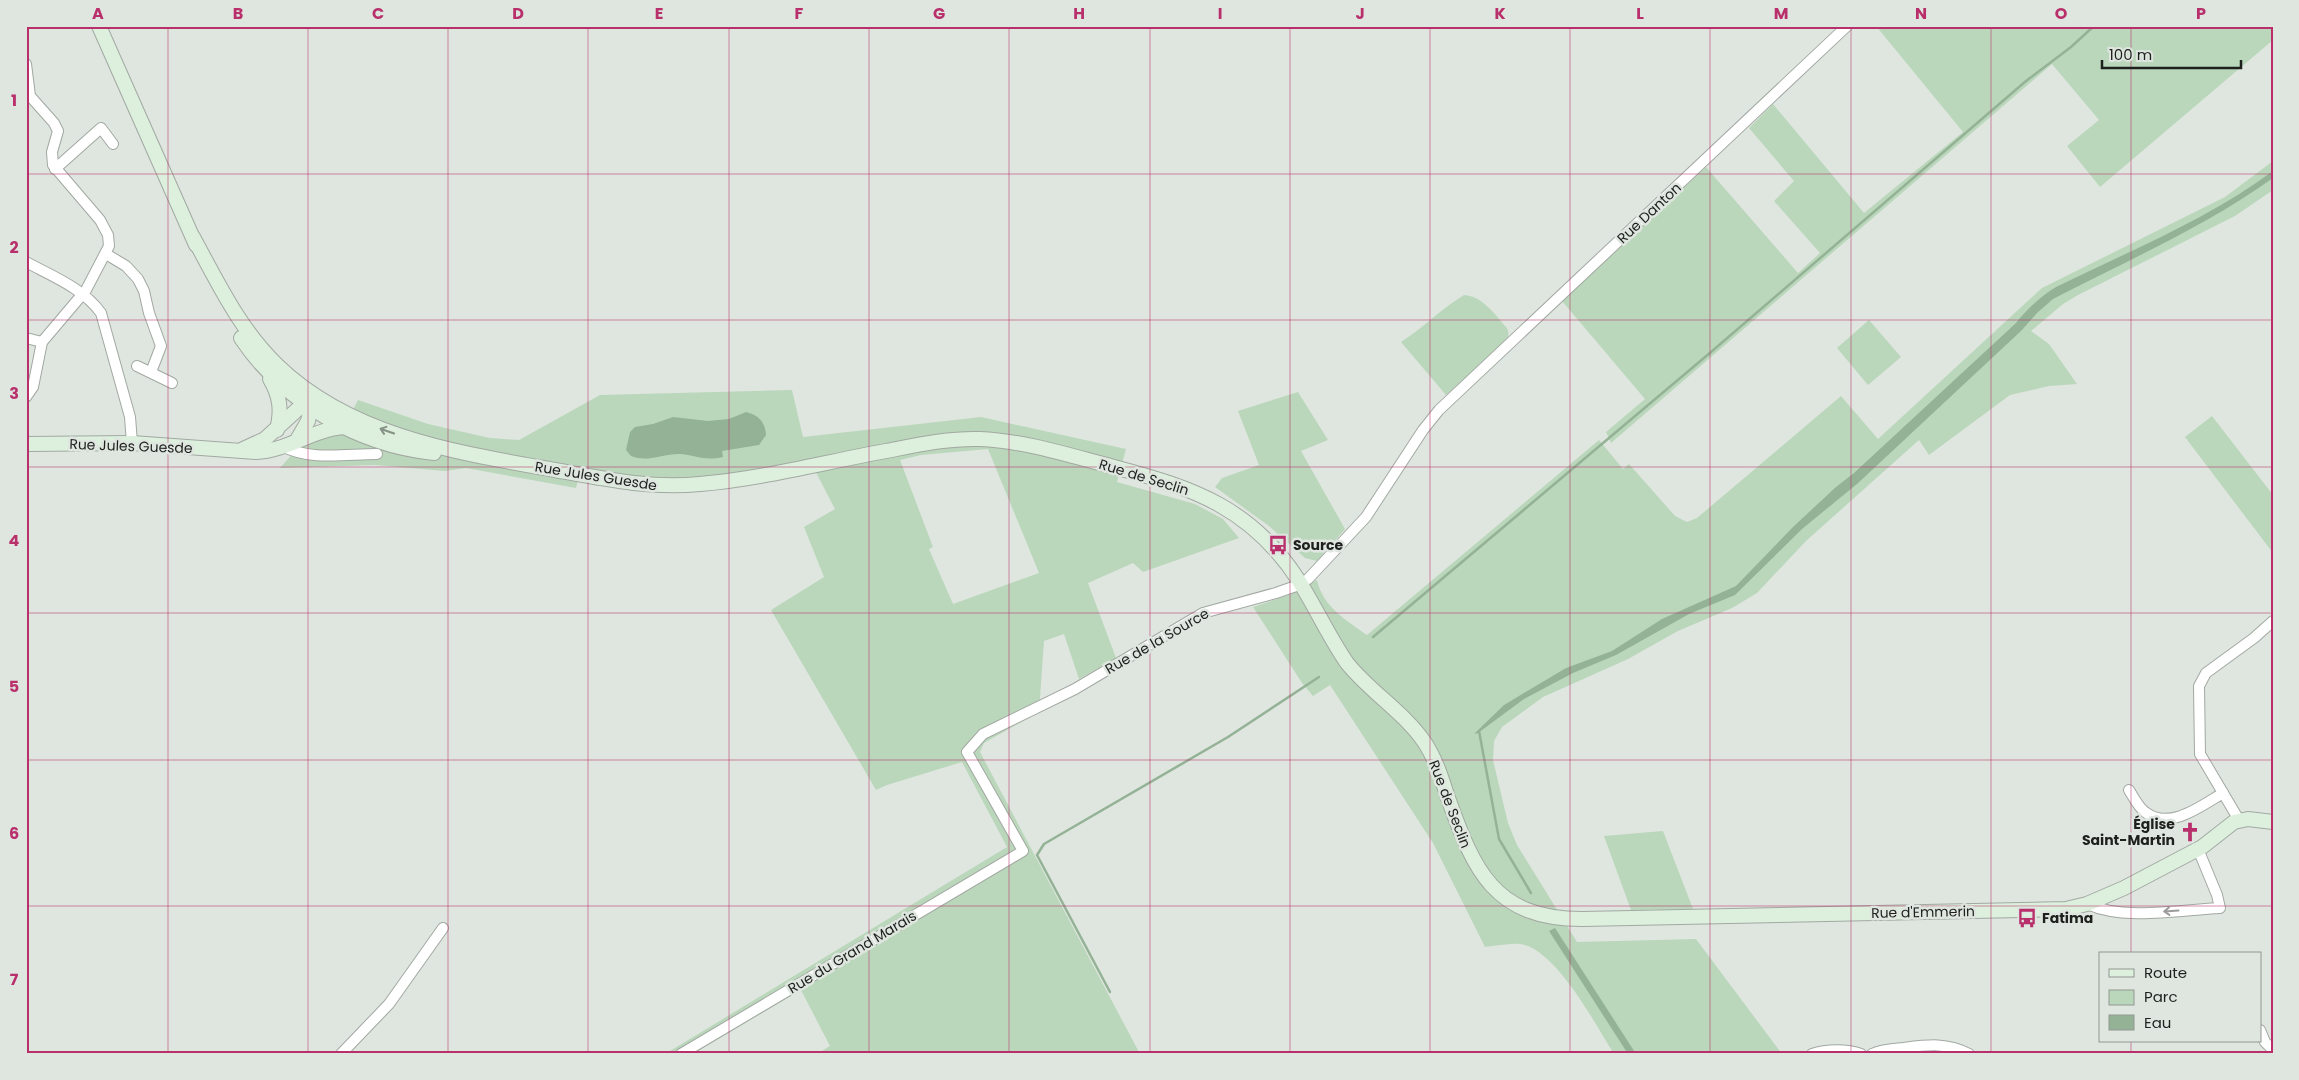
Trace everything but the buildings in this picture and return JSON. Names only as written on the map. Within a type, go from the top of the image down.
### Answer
[{"type":"main road","points":[[99,26],[221,303],[241,337],[259,361],[281,384],[345,427]]},
{"type":"main road","points":[[193,237],[229,302],[258,345],[310,402]]},
{"type":"main road","points":[[259,361],[279,398],[281,413],[277,429],[282,446]]},
{"type":"main road","points":[[297,440],[306,425],[310,402]]},
{"type":"main road","name":"Rue Jules Guesde","points":[[235,451],[260,442],[310,402],[340,411],[379,428],[414,440],[484,458],[626,483],[665,486],[709,484]]},
{"type":"main road","name":"Rue Jules Guesde","points":[[26,444],[132,443],[262,452],[325,430],[345,427],[370,438],[407,448],[430,453],[484,458]]},
{"type":"main road","name":"Rue de Seclin","points":[[709,484],[930,442],[978,439],[1015,443],[1146,476],[1179,485],[1204,496],[1239,517],[1262,537],[1287,564],[1346,660],[1364,681],[1411,726],[1425,744],[1436,765],[1468,850],[1484,877],[1512,902],[1549,917]]},
{"type":"main road","points":[[2239,820],[2252,819],[2273,822]]},
{"type":"main road","name":"Rue d'Emmerin","points":[[1549,917],[1582,920],[2057,910],[2087,904],[2118,891],[2198,849],[2230,824],[2239,820]]},
{"type":"street","name":"Rue Danton","points":[[1450,400],[1847,26]]},
{"type":"street","points":[[26,64],[30,96],[54,123],[58,131],[52,156],[55,169],[103,224],[109,240],[106,254],[82,295],[42,342],[33,387],[26,397]]},
{"type":"street","points":[[55,169],[100,128],[113,144]]},
{"type":"street","points":[[106,254],[131,271],[144,290],[150,317],[161,341],[161,350],[151,372]]},
{"type":"street","points":[[26,262],[62,281],[98,308],[106,324],[130,417],[132,443]]},
{"type":"street","points":[[26,338],[42,342]]},
{"type":"street","points":[[137,366],[172,383]]},
{"type":"street","name":"Rue de la Source","points":[[1023,851],[967,752],[979,736],[1075,688],[1203,613],[1268,596],[1300,584],[1317,572],[1366,518],[1426,424],[1450,400]]},
{"type":"street","points":[[282,446],[290,451],[308,455],[377,454]]},
{"type":"street","points":[[2239,820],[2200,754],[2200,682],[2206,672],[2254,638],[2273,621]]},
{"type":"street","points":[[2129,790],[2144,812],[2166,820],[2176,818],[2223,793]]},
{"type":"street","points":[[2087,904],[2105,912],[2124,913],[2220,908],[2217,895],[2198,849]]},
{"type":"street","name":"Rue du Grand Marais","points":[[681,1054],[1023,851]]},
{"type":"street","points":[[341,1054],[389,1004],[443,928]]},
{"type":"street","points":[[2262,1035],[2265,1042],[2273,1050]]},
{"type":"street","points":[[1872,1054],[1885,1050],[1932,1044],[1950,1046],[1969,1054]]},
{"type":"street","points":[[1812,1054],[1825,1051],[1854,1051],[1861,1054]]},
{"type":"green space","points":[[1876,26],[2273,26],[2273,40],[2100,187],[2067,146],[2099,120],[2052,64],[1611,443],[1606,432],[1645,399],[1562,301],[1706,167],[1798,273],[1820,253],[1774,201],[1794,181],[1749,128],[1773,104],[1864,213],[1963,132]]},
{"type":"green space","points":[[2273,161],[2273,190],[2235,216],[2078,295],[2063,304],[2031,331],[2049,344],[2077,384],[2049,386],[2010,395],[1929,455],[1919,440],[1806,541],[1757,593],[1732,608],[1678,631],[1628,659],[1543,697],[1502,727],[1494,741],[1493,760],[1508,823],[1517,845],[1577,942],[1696,939],[1782,1054],[1614,1054],[1585,1007],[1561,973],[1547,959],[1534,949],[1520,944],[1485,947],[1433,843],[1330,685],[1313,696],[1302,683],[1253,607],[1289,595],[1317,580],[1324,598],[1336,612],[1367,635],[1599,440],[1623,469],[1629,464],[1675,516],[1687,522],[1697,518],[1841,396],[1878,439],[2042,288],[2225,197]]},
{"type":"green space","points":[[1464,295],[1483,302],[1507,328],[1508,337],[1500,348],[1446,395],[1401,342]]},
{"type":"green space","points":[[1869,320],[1901,357],[1868,385],[1837,348]]},
{"type":"green space","points":[[792,390],[803,437],[981,417],[1126,449],[1117,482],[1195,504],[1223,519],[1239,538],[1143,572],[1133,563],[1088,583],[1116,658],[1079,679],[1064,634],[1044,641],[1039,712],[984,743],[980,752],[1140,1054],[817,1054],[830,1046],[801,990],[693,1054],[665,1054],[1007,847],[962,762],[876,790],[771,610],[824,577],[804,527],[835,509],[809,459],[709,478],[654,479],[581,468],[576,488],[466,468],[445,471],[375,465],[280,468],[301,444],[340,434],[358,400],[428,424],[490,438],[519,440],[600,395]],"holes":[[[988,449],[1039,573],[953,604],[929,549],[933,547],[900,460],[921,455]]]},
{"type":"green space","points":[[1298,392],[1328,440],[1301,451],[1345,529],[1317,561],[1305,558],[1269,526],[1215,487],[1222,478],[1259,465],[1238,411]]},
{"type":"green space","points":[[2212,416],[2273,495],[2273,553],[2185,437]]},
{"type":"green space","points":[[1663,831],[1693,909],[1631,910],[1604,836]]},
{"type":"water","points":[[2273,171],[2273,178],[2220,213],[2053,299],[1857,484],[1802,529],[1735,595],[1689,614],[1616,655],[1573,673],[1524,699],[1474,734],[1504,705],[1566,668],[1612,651],[1662,619],[1736,586],[1793,527],[2016,323],[2034,303],[2050,291],[2195,220],[2248,189]]},
{"type":"water","points":[[746,412],[760,419],[766,435],[759,445],[722,451],[723,457],[706,458],[674,454],[638,458],[631,456],[626,450],[630,432],[635,427],[653,424],[673,417],[708,421],[729,419]]},
{"type":"water","points":[[1555,928],[1636,1054],[1628,1054],[1549,931]]},
{"type":"waterway","points":[[1373,637],[1711,352],[2026,81],[2071,47],[2094,26]]},
{"type":"waterway","points":[[1110,992],[1037,855],[1044,844],[1228,737],[1319,677]]},
{"type":"waterway","points":[[1479,731],[1499,839],[1531,893]]},
{"type":"place","name":"Source","points":[[1278,545]]},
{"type":"place","name":"Église Saint-Martin","points":[[2190,832]]},
{"type":"place","name":"Fatima","points":[[2027,918]]}]
